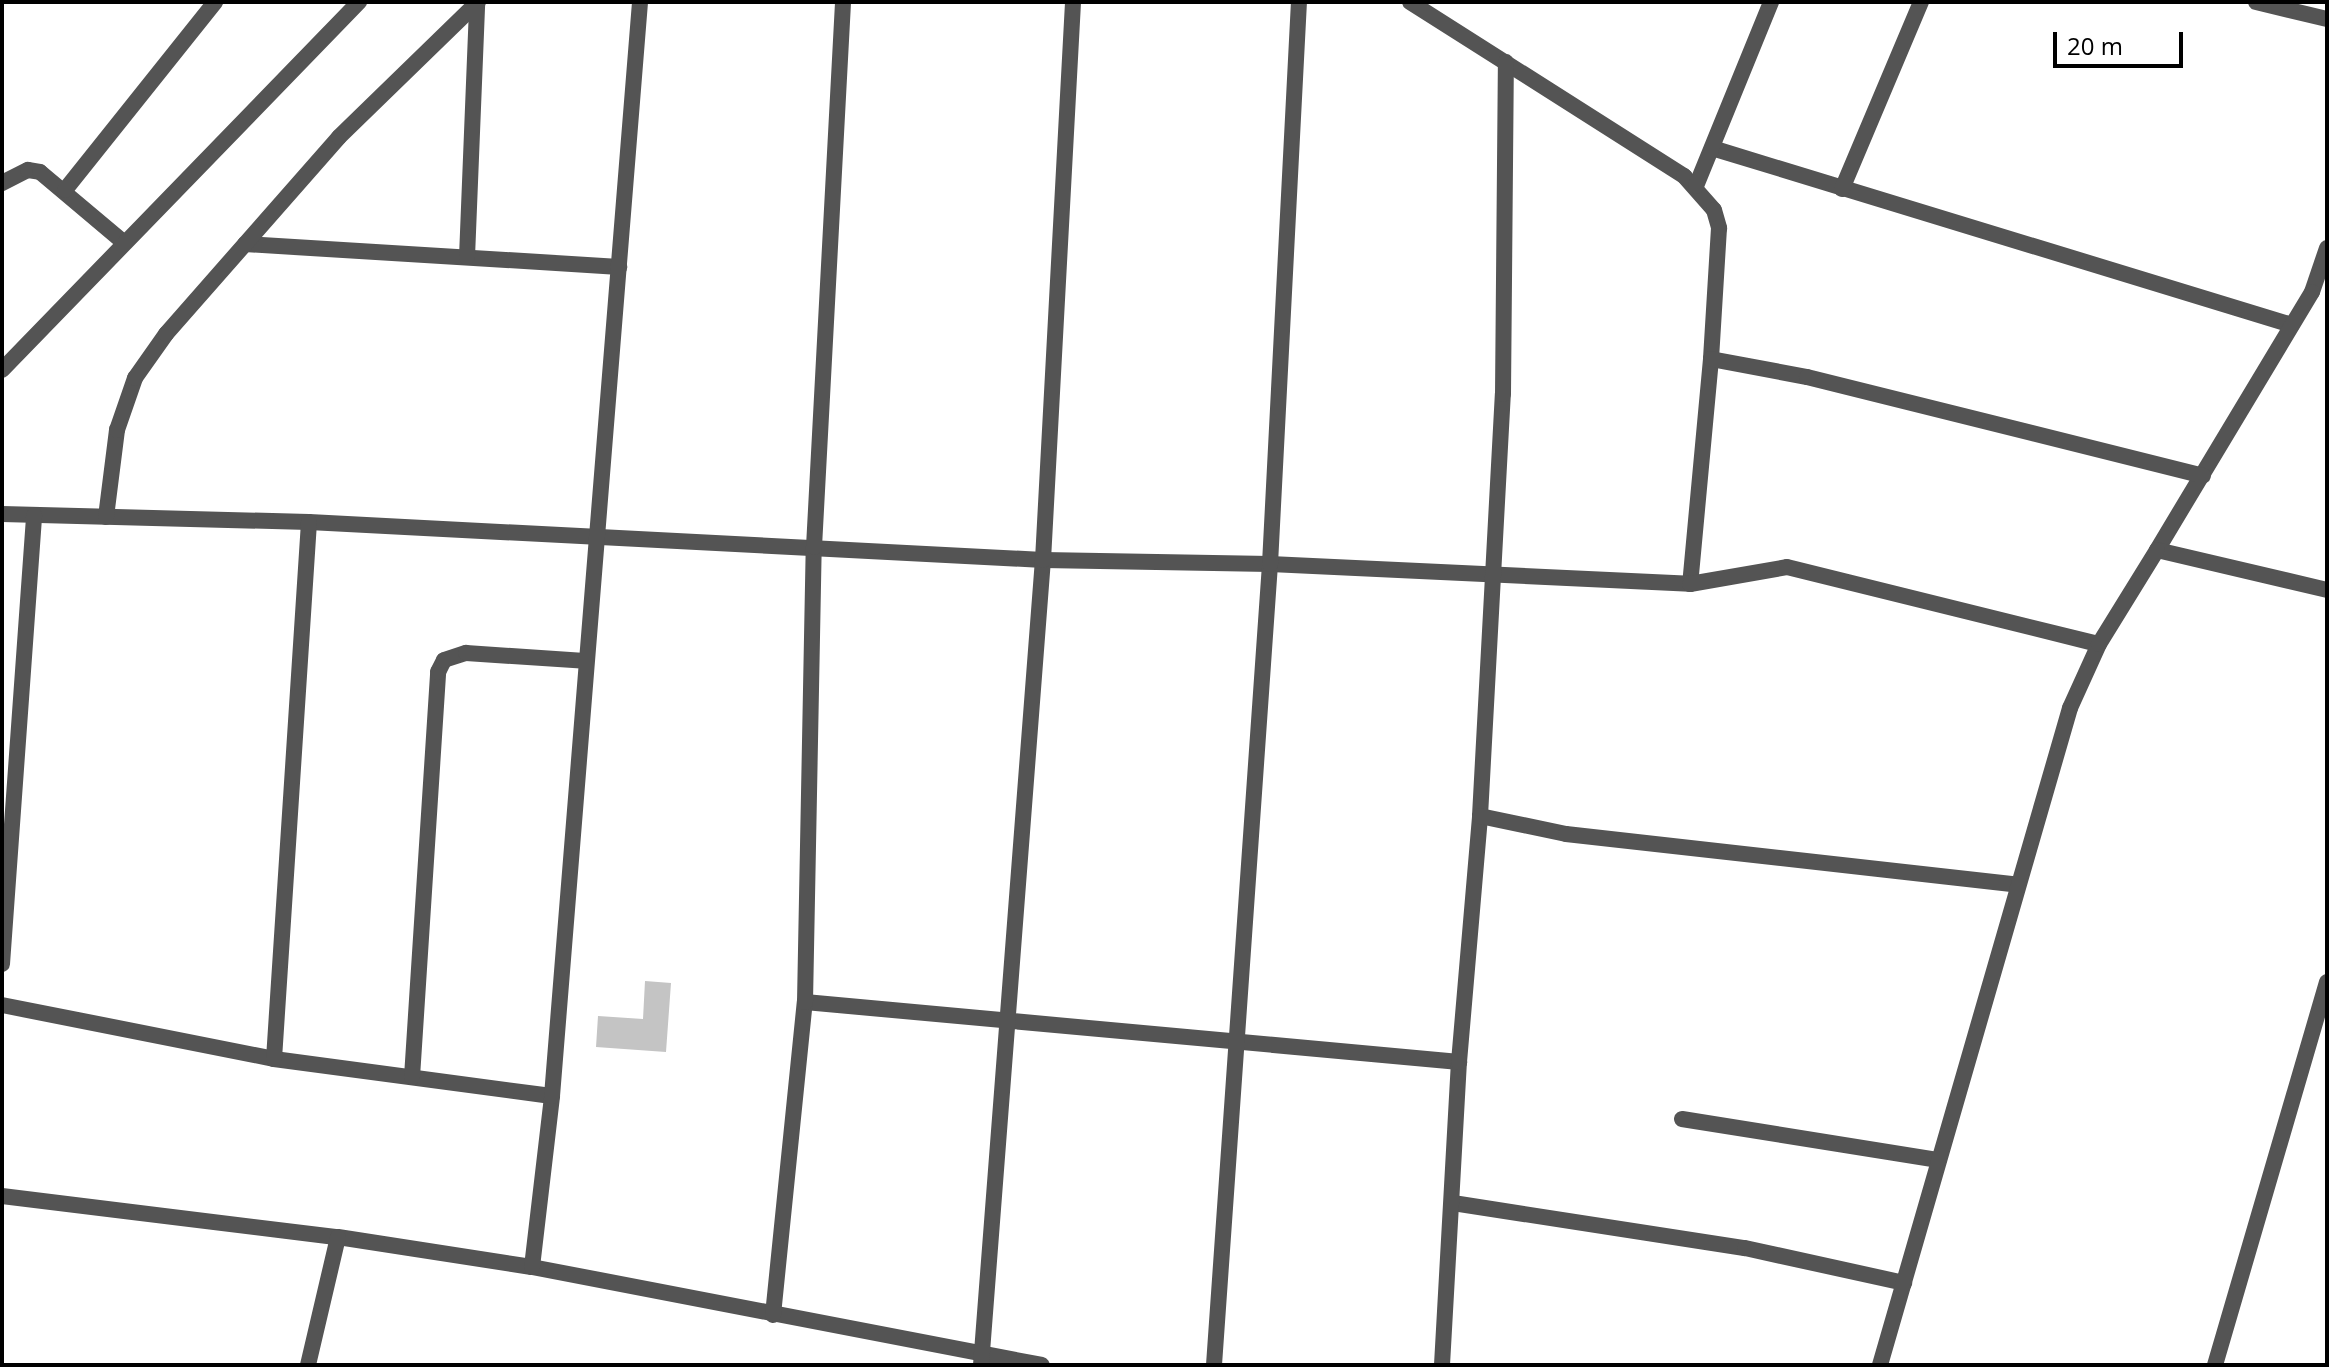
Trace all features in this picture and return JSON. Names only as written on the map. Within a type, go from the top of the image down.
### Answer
[{"type":"street","points":[[65,190],[215,2]]},
{"type":"street","points":[[2,370],[359,2]]},
{"type":"street","points":[[467,257],[478,2]]},
{"type":"street","points":[[106,517],[117,430],[135,378],[245,244],[339,137],[478,2]]},
{"type":"street","points":[[532,1267],[552,1096],[640,2]]},
{"type":"street","points":[[773,1315],[805,1002],[814,547],[843,2]]},
{"type":"street","points":[[982,1360],[1043,560],[1073,2]]},
{"type":"street","points":[[1214,1365],[1270,564],[1299,2]]},
{"type":"street","points":[[1410,2],[1696,186],[1714,210],[1719,228],[1711,359],[1690,584]]},
{"type":"street","points":[[1696,186],[1771,2]]},
{"type":"street","points":[[1842,189],[1921,2]]},
{"type":"street","points":[[2256,2],[2327,19]]},
{"type":"street","points":[[1442,1365],[1459,1062],[1497,577],[1506,62]]},
{"type":"street","points":[[1712,148],[2292,325]]},
{"type":"street","points":[[2,183],[28,170],[40,172],[123,242]]},
{"type":"street","points":[[245,244],[619,267]]},
{"type":"street","points":[[1880,1365],[2070,708],[2099,644],[2312,292],[2327,248]]},
{"type":"street","points":[[1711,359],[1807,377],[2203,476]]},
{"type":"street","points":[[2,514],[309,522],[1043,560],[1270,564],[1690,584],[1787,567],[2099,644]]},
{"type":"street","points":[[2,964],[34,515]]},
{"type":"street","points":[[274,1059],[309,522]]},
{"type":"street","points":[[2157,550],[2327,590]]},
{"type":"street","points":[[412,1077],[438,672],[444,660],[466,653],[585,661]]},
{"type":"street","points":[[1480,816],[1566,834],[2018,885]]},
{"type":"street","points":[[2215,1365],[2327,982]]},
{"type":"street","points":[[805,1002],[1008,1017],[1459,1062]]},
{"type":"street","points":[[2,1005],[274,1059],[552,1096]]},
{"type":"street","points":[[1682,1119],[1939,1160]]},
{"type":"street","points":[[2,1196],[338,1237],[532,1267],[982,1360],[1042,1365]]},
{"type":"street","points":[[1453,1203],[1745,1248],[1904,1283]]},
{"type":"street","points":[[308,1365],[338,1237]]},
{"type":"building","points":[[645,981],[671,983],[666,1052],[596,1047],[598,1016],[643,1019]]}]
